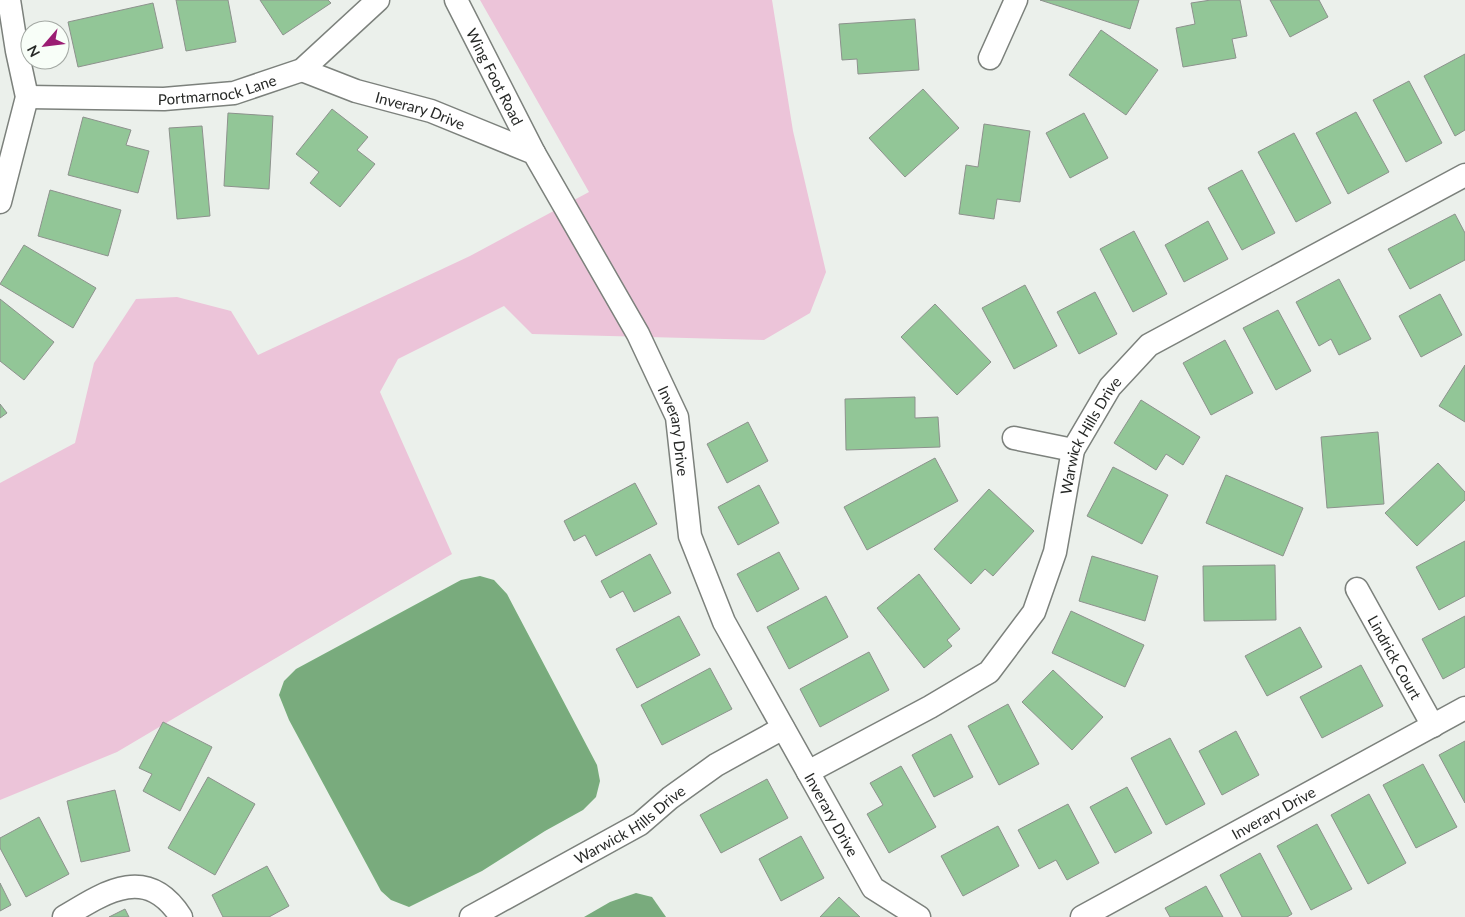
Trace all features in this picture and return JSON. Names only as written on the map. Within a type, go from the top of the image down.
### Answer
[{"type":"street","points":[[0,202],[27,97],[10,0]]},
{"type":"street","name":"Portmarnock Lane","points":[[27,97],[164,99],[234,93],[302,70],[378,0]]},
{"type":"street","name":"Wing Foot Road","points":[[456,0],[534,153]]},
{"type":"street","points":[[990,58],[1016,0]]},
{"type":"street","name":"Inverary Drive","points":[[302,70],[356,91],[431,111],[534,153],[638,334],[677,417],[690,536],[724,622],[873,888],[919,917]]},
{"type":"street","name":"Warwick Hills Drive","points":[[808,772],[930,707],[989,672],[1034,612],[1055,552],[1073,450],[1110,387],[1149,345],[1465,175]]},
{"type":"street","points":[[1014,438],[1073,450]]},
{"type":"street","name":"Lindrick Court","points":[[1357,589],[1433,726]]},
{"type":"street","name":"Inverary Drive","points":[[1082,917],[1465,708]]},
{"type":"street","name":"Warwick Hills Drive","points":[[471,917],[640,824],[670,798],[716,765],[783,728]]},
{"type":"street","points":[[64,917],[101,894],[118,888],[133,886],[148,888],[162,896],[175,908],[181,917]]},
{"type":"shaded area","points":[[480,0],[772,0],[793,131],[826,272],[810,313],[764,340],[532,334],[504,306],[398,359],[380,392],[452,554],[117,752],[0,800],[0,483],[75,443],[94,363],[136,299],[177,297],[231,311],[258,355],[470,256],[589,192]]},
{"type":"shaded area","points":[[480,576],[494,580],[507,594],[597,765],[600,781],[596,797],[583,810],[545,831],[482,871],[409,907],[391,900],[381,891],[289,720],[279,695],[284,681],[296,669],[461,580]]},
{"type":"shaded area","points":[[636,893],[652,897],[666,917],[584,917],[610,902]]},
{"type":"building","points":[[176,0],[228,0],[236,42],[186,51]]},
{"type":"building","points":[[260,0],[328,0],[331,3],[283,35]]},
{"type":"building","points":[[1040,0],[1139,0],[1130,29]]},
{"type":"building","points":[[1211,0],[1240,0],[1247,36],[1232,39],[1236,58],[1183,67],[1176,28],[1195,24],[1191,3]]},
{"type":"building","points":[[1270,0],[1319,0],[1328,17],[1290,37]]},
{"type":"building","points":[[153,3],[163,48],[78,67],[70,31],[70,22]]},
{"type":"building","points":[[915,19],[919,70],[858,74],[857,59],[842,60],[839,24]]},
{"type":"building","points":[[1101,30],[1158,70],[1126,115],[1069,75]]},
{"type":"building","points":[[1465,54],[1465,130],[1455,136],[1424,76]]},
{"type":"building","points":[[1409,81],[1442,143],[1406,162],[1373,100]]},
{"type":"building","points":[[923,89],[959,128],[905,177],[869,138]]},
{"type":"building","points":[[332,109],[368,137],[357,150],[375,164],[340,207],[310,183],[319,172],[296,154]]},
{"type":"building","points":[[1356,112],[1389,172],[1348,194],[1316,133]]},
{"type":"building","points":[[228,113],[273,116],[269,189],[224,186]]},
{"type":"building","points":[[1084,113],[1108,158],[1070,178],[1046,133]]},
{"type":"building","points":[[83,117],[131,130],[126,145],[149,151],[138,193],[68,175]]},
{"type":"building","points":[[984,124],[1030,131],[1020,202],[997,199],[994,219],[959,214],[966,165],[978,167]]},
{"type":"building","points":[[202,126],[210,216],[177,219],[169,128]]},
{"type":"building","points":[[1294,133],[1331,203],[1296,222],[1258,152]]},
{"type":"building","points":[[1242,170],[1275,233],[1242,250],[1208,188]]},
{"type":"building","points":[[50,190],[121,210],[108,256],[38,236]]},
{"type":"building","points":[[1455,214],[1465,233],[1465,260],[1410,289],[1388,249]]},
{"type":"building","points":[[1208,221],[1228,259],[1184,282],[1165,245]]},
{"type":"building","points":[[1134,231],[1167,294],[1133,312],[1100,249]]},
{"type":"building","points":[[24,245],[96,288],[73,328],[0,284]]},
{"type":"building","points":[[1339,279],[1371,339],[1339,355],[1331,339],[1319,346],[1296,302]]},
{"type":"building","points":[[1025,285],[1057,346],[1014,369],[982,308]]},
{"type":"building","points":[[1095,292],[1117,334],[1079,354],[1057,312]]},
{"type":"building","points":[[1440,294],[1462,335],[1421,357],[1399,316]]},
{"type":"building","points":[[0,299],[54,342],[24,380],[0,361]]},
{"type":"building","points":[[935,304],[991,362],[957,395],[901,337]]},
{"type":"building","points":[[1278,310],[1311,371],[1276,390],[1243,328]]},
{"type":"building","points":[[1225,340],[1253,393],[1211,415],[1183,363]]},
{"type":"building","points":[[1465,365],[1465,422],[1439,406]]},
{"type":"building","points":[[915,397],[915,418],[938,417],[940,447],[846,450],[845,399]]},
{"type":"building","points":[[1141,400],[1200,437],[1183,465],[1166,454],[1156,470],[1114,443]]},
{"type":"building","points":[[0,404],[7,413],[0,418]]},
{"type":"building","points":[[748,422],[768,461],[727,483],[707,444]]},
{"type":"building","points":[[1378,432],[1384,504],[1327,508],[1321,437]]},
{"type":"building","points":[[935,458],[958,501],[867,550],[844,507]]},
{"type":"building","points":[[1438,463],[1465,492],[1465,500],[1417,546],[1385,513]]},
{"type":"building","points":[[1113,467],[1168,495],[1142,544],[1087,516]]},
{"type":"building","points":[[1226,475],[1303,508],[1283,556],[1206,523]]},
{"type":"building","points":[[635,483],[657,524],[596,556],[585,535],[574,541],[564,521]]},
{"type":"building","points":[[759,485],[779,523],[738,545],[718,507]]},
{"type":"building","points":[[989,489],[1034,531],[993,576],[985,569],[971,584],[934,549]]},
{"type":"building","points":[[1465,541],[1465,596],[1439,610],[1416,567]]},
{"type":"building","points":[[779,552],[799,589],[757,612],[737,574]]},
{"type":"building","points":[[650,554],[671,593],[634,612],[623,591],[610,598],[601,581]]},
{"type":"building","points":[[1092,556],[1158,576],[1145,621],[1079,601]]},
{"type":"building","points":[[1275,565],[1276,620],[1204,621],[1203,566]]},
{"type":"building","points":[[919,574],[960,629],[947,640],[952,646],[924,668],[877,608]]},
{"type":"building","points":[[826,596],[848,637],[789,669],[767,627]]},
{"type":"building","points":[[1071,611],[1144,645],[1125,687],[1052,653]]},
{"type":"building","points":[[679,616],[700,655],[637,688],[616,649]]},
{"type":"building","points":[[1465,616],[1465,667],[1443,679],[1422,639]]},
{"type":"building","points":[[1300,627],[1322,667],[1267,696],[1245,656]]},
{"type":"building","points":[[869,652],[889,690],[820,727],[800,689]]},
{"type":"building","points":[[1361,665],[1383,706],[1322,738],[1300,697]]},
{"type":"building","points":[[710,668],[732,709],[662,745],[641,705]]},
{"type":"building","points":[[1053,670],[1103,717],[1072,750],[1022,702]]},
{"type":"building","points":[[1008,704],[1039,764],[999,785],[968,726]]},
{"type":"building","points":[[163,722],[212,747],[180,811],[143,791],[152,774],[139,768]]},
{"type":"building","points":[[1236,731],[1259,775],[1222,795],[1199,751]]},
{"type":"building","points":[[951,734],[973,777],[934,797],[912,755]]},
{"type":"building","points":[[1170,738],[1205,804],[1166,825],[1131,758]]},
{"type":"building","points":[[1465,741],[1465,803],[1439,755]]},
{"type":"building","points":[[1423,764],[1457,827],[1416,848],[1383,785]]},
{"type":"building","points":[[901,766],[936,827],[889,853],[867,814],[883,805],[870,783]]},
{"type":"building","points":[[208,777],[255,804],[215,875],[168,848]]},
{"type":"building","points":[[767,779],[788,818],[721,853],[700,815]]},
{"type":"building","points":[[1127,787],[1152,833],[1115,853],[1090,807]]},
{"type":"building","points":[[115,790],[130,851],[81,862],[67,801]]},
{"type":"building","points":[[1369,794],[1406,863],[1368,884],[1331,815]]},
{"type":"building","points":[[1068,804],[1099,863],[1067,880],[1056,860],[1039,869],[1018,830]]},
{"type":"building","points":[[39,817],[69,874],[26,897],[0,848],[0,838]]},
{"type":"building","points":[[1317,824],[1352,889],[1311,910],[1277,846]]},
{"type":"building","points":[[998,826],[1019,866],[963,896],[941,856]]},
{"type":"building","points":[[801,836],[824,878],[781,901],[759,859]]},
{"type":"building","points":[[1260,853],[1292,914],[1287,917],[1242,917],[1220,875]]},
{"type":"building","points":[[267,866],[289,906],[269,917],[223,917],[212,895]]},
{"type":"building","points":[[0,883],[11,905],[0,911]]},
{"type":"building","points":[[1206,886],[1223,917],[1170,917],[1165,908]]},
{"type":"building","points":[[839,897],[860,917],[820,917]]},
{"type":"building","points":[[125,909],[129,917],[109,917]]}]
